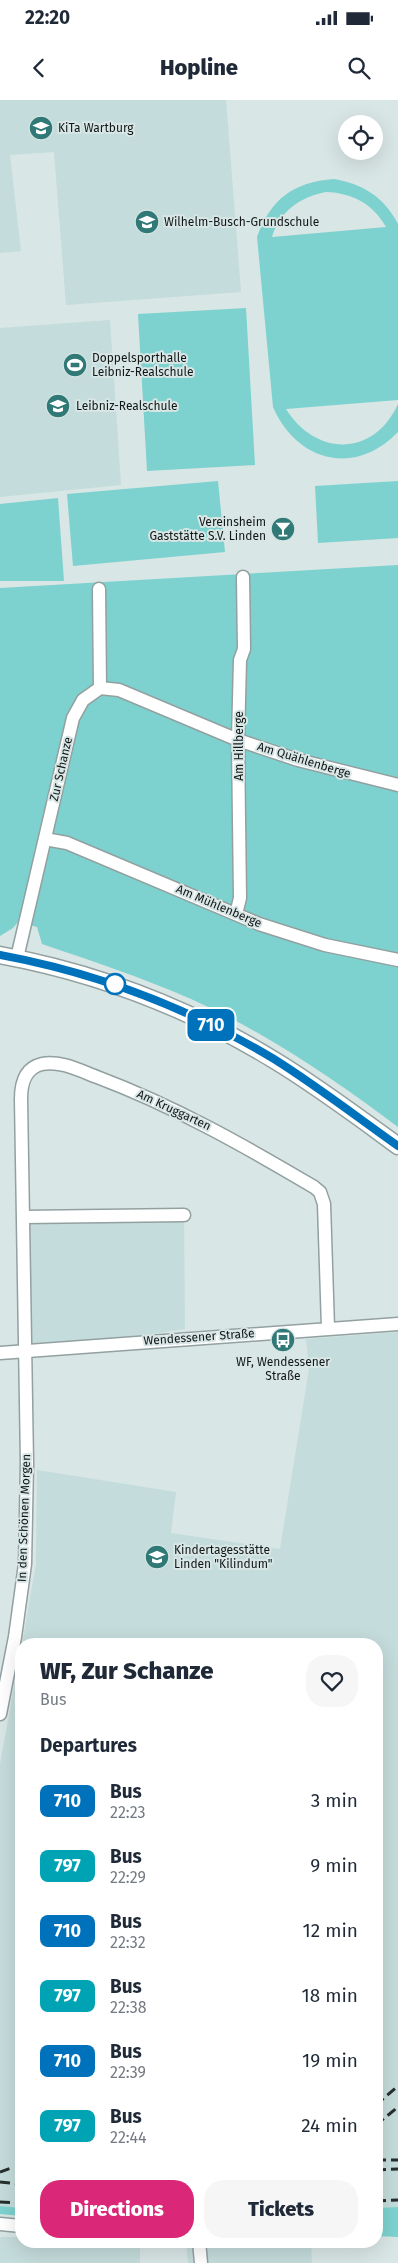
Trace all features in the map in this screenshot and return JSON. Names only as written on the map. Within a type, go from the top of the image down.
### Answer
[{"type":"main road","points":[[0,955],[100,979],[191,1014],[274,1060],[329,1096],[398,1146]]},
{"type":"street","name":"Am Hillberge","points":[[236,914],[240,898],[238,740],[240,660],[244,649],[243,577]]},
{"type":"street","points":[[99,589],[100,688]]},
{"type":"street","name":"Am Quählenberge","points":[[100,688],[119,690],[238,740],[298,760],[398,785]]},
{"type":"street","name":"Zur Schanze","points":[[17,958],[73,718],[83,700],[100,688]]},
{"type":"street","name":"Am Mühlenberge","points":[[46,839],[67,843],[236,914],[325,945],[398,960]]},
{"type":"street","name":"Am Kruggarten","points":[[24,1351],[24,1217],[21,1099],[23,1080],[33,1068],[44,1064],[70,1067],[153,1100],[220,1132],[320,1192],[324,1204],[328,1328]]},
{"type":"street","points":[[24,1217],[184,1215]]},
{"type":"street","name":"Wendessener Straße","points":[[0,1352],[398,1324]]},
{"type":"street","name":"In den Schönen Morgen","points":[[0,1714],[4,1674],[25,1564],[27,1506],[24,1351]]},
{"type":"street","points":[[0,2224],[15,2225]]},
{"type":"street","points":[[200,2248],[201,2263]]},
{"type":"shaded area","name":"Wilhelm-Busch-Grundschule","points":[[0,100],[226,100],[241,292],[66,305],[54,152],[10,155],[21,251],[0,253]]},
{"type":"shaded area","points":[[334,179],[363,188],[372,193],[386,206],[398,224],[398,400],[286,409],[298,425],[313,436],[328,442],[344,444],[360,442],[375,434],[388,421],[398,404],[398,432],[381,446],[364,455],[346,458],[328,457],[312,451],[283,426],[273,407],[257,237],[269,212],[285,195],[307,184]],"holes":[[[326,192],[336,193],[361,201],[375,212],[386,227],[272,237],[280,220],[292,207],[317,194]]]},
{"type":"shaded area","points":[[246,308],[255,465],[147,471],[138,314]]},
{"type":"shaded area","name":"Leibniz-Realschule","points":[[110,320],[121,485],[0,497],[0,328]]},
{"type":"shaded area","points":[[218,481],[225,552],[73,566],[67,494]]},
{"type":"shaded area","points":[[398,481],[398,538],[318,543],[315,486]]},
{"type":"shaded area","points":[[58,498],[64,581],[0,581],[0,504]]},
{"type":"shaded area","points":[[398,565],[398,1127],[298,1057],[219,1012],[154,984],[42,944],[37,927],[18,922],[13,928],[0,936],[0,588]]},
{"type":"shaded area","points":[[184,1215],[185,1329],[44,1351],[24,1351],[23,1217]]},
{"type":"shaded area","points":[[398,1332],[398,2207],[383,2208],[383,1638],[23,1638],[36,1564],[37,1470],[176,1492],[171,1533],[280,1549],[309,1369],[306,1339]]},
{"type":"shaded area","points":[[15,1682],[15,2207],[0,2206],[0,1764]]},
{"type":"shaded area","points":[[0,2206],[15,2207],[15,2215],[0,2214]]},
{"type":"shaded area","points":[[398,2207],[398,2237],[383,2236],[383,2208]]},
{"type":"shaded area","points":[[0,2237],[15,2237],[15,2248],[140,2248],[140,2263],[0,2263]]},
{"type":"shaded area","points":[[187,2248],[311,2248],[312,2263],[188,2263]]},
{"type":"railway","points":[[383,2099],[398,2086]]},
{"type":"railway","points":[[383,2119],[398,2107]]},
{"type":"railway","points":[[383,2160],[398,2160]]},
{"type":"railway","points":[[0,2172],[14,2167]]},
{"type":"railway","points":[[383,2170],[398,2169]]},
{"type":"railway","points":[[0,2182],[15,2183]]},
{"type":"railway","points":[[383,2201],[398,2200]]},
{"type":"railway","points":[[0,2202],[15,2203]]},
{"type":"bus line","name":"710","points":[[0,955],[46,964],[100,979],[191,1014],[274,1060],[329,1096],[398,1146]]},
{"type":"place","name":"KiTa Wartburg","points":[[41,128]]},
{"type":"place","name":"Wilhelm-Busch-Grundschule","points":[[147,222]]},
{"type":"place","name":"Doppelsporthalle Leibniz-Realschule","points":[[75,365]]},
{"type":"place","name":"Leibniz-Realschule","points":[[58,406]]},
{"type":"place","name":"Vereinsheim Gaststätte S.V. Linden","points":[[283,529]]},
{"type":"place","name":"WF, Wendessener Straße","points":[[283,1340]]},
{"type":"place","name":"Kindertagesstätte Linden \"Kilindum\"","points":[[157,1557]]}]
